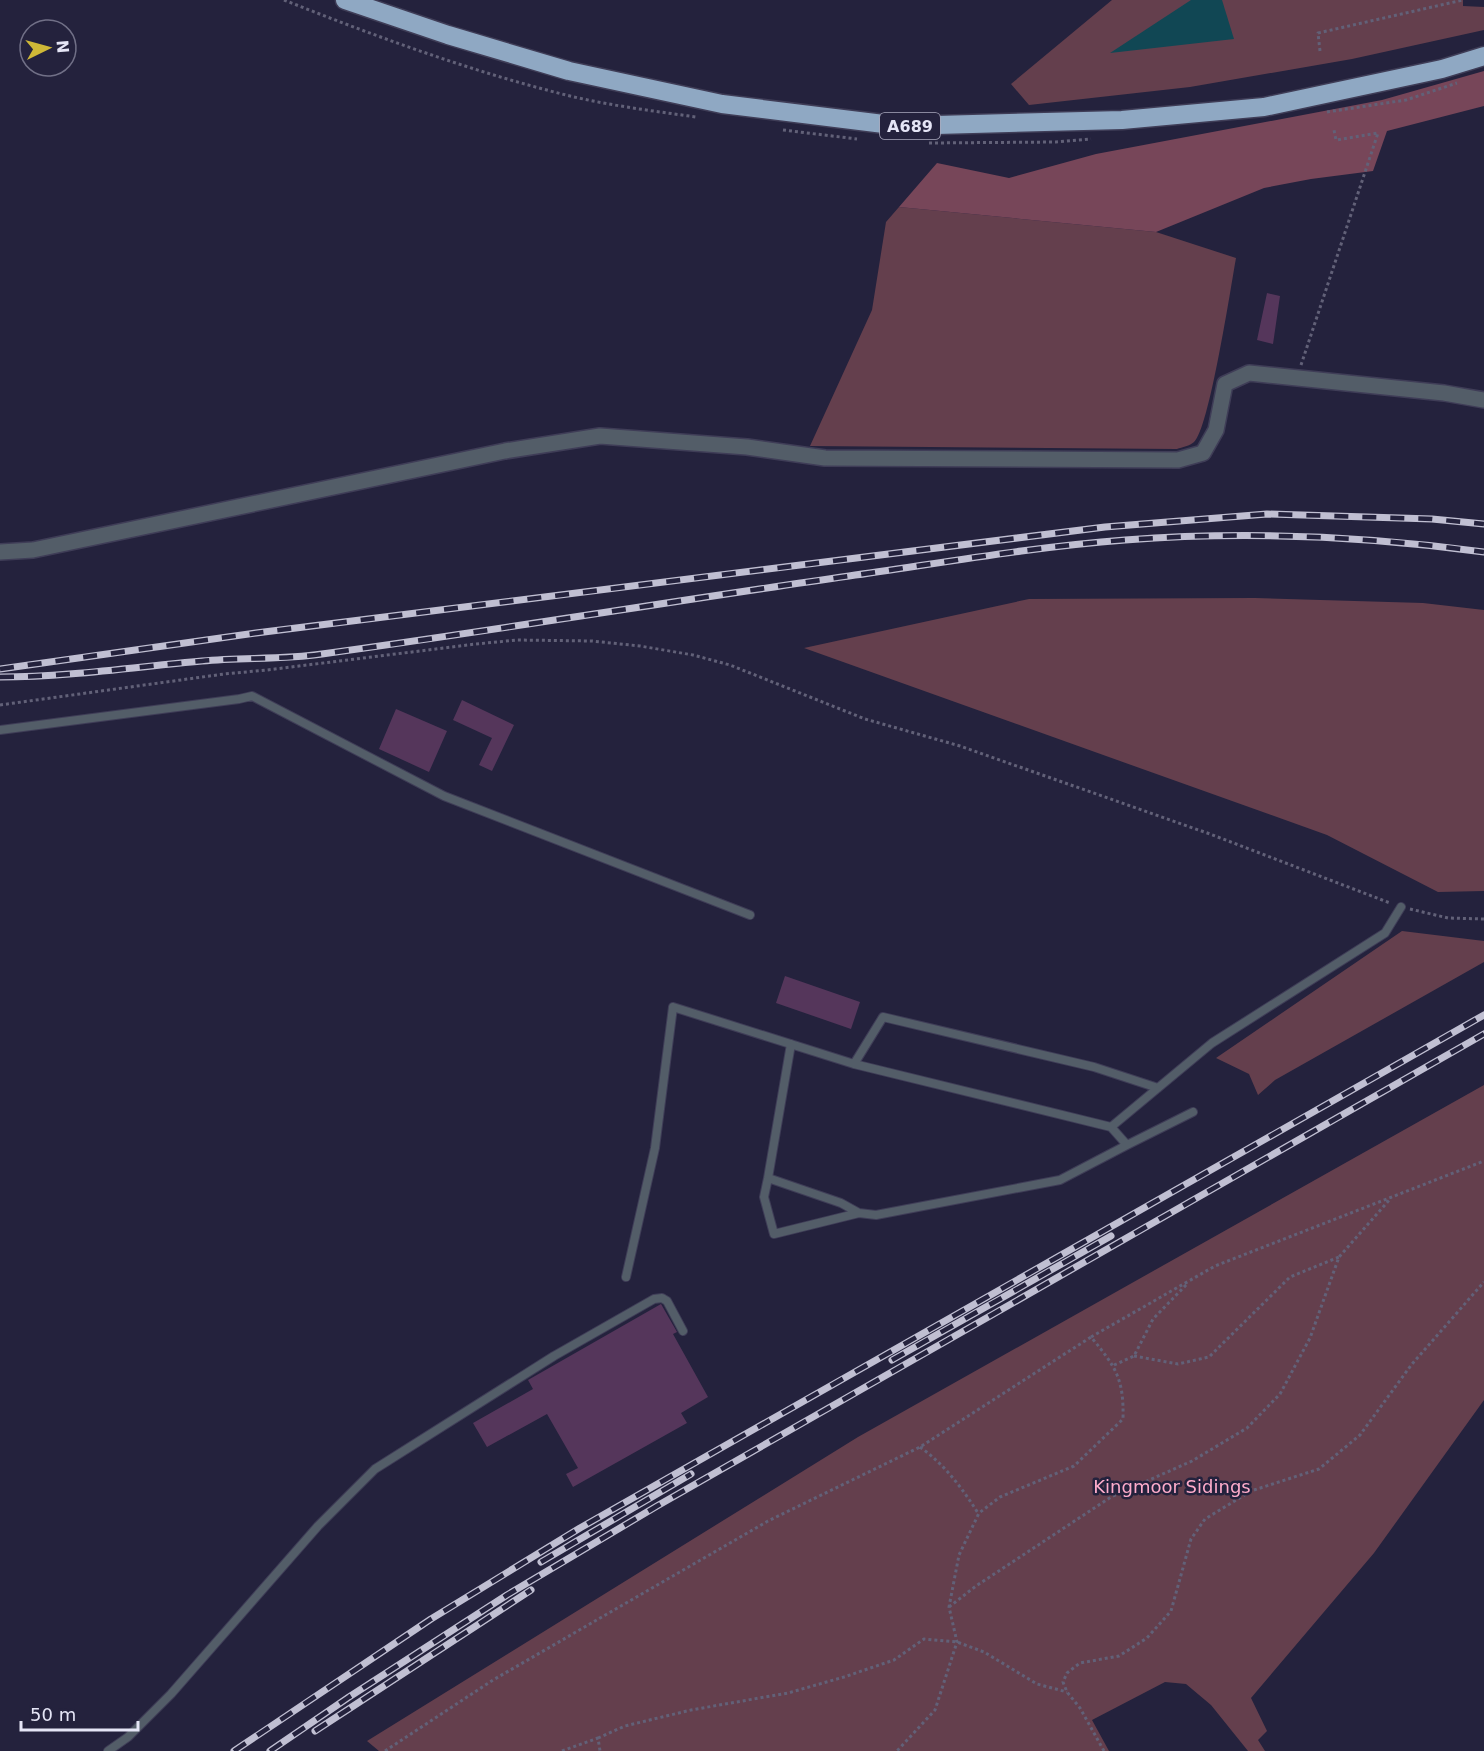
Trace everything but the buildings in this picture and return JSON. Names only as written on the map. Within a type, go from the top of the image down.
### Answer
[{"type":"highway","name":"A689","points":[[345,0],[481,45],[569,71],[722,104],[900,126],[1122,120],[1264,107],[1442,69],[1484,56]]},
{"type":"street","points":[[0,552],[33,550],[505,451],[600,436],[747,447],[825,458],[1178,460],[1203,453],[1216,430],[1225,384],[1249,373],[1444,393],[1484,400]]},
{"type":"lane","points":[[0,730],[252,696],[444,796],[750,915]]},
{"type":"lane","points":[[1111,1128],[1212,1043],[1385,933],[1401,907]]},
{"type":"lane","points":[[626,1277],[655,1148],[673,1007],[854,1064],[1111,1128],[1127,1145]]},
{"type":"lane","points":[[854,1064],[883,1017],[1094,1067],[1158,1088]]},
{"type":"lane","points":[[791,1044],[764,1197],[774,1234],[859,1213],[876,1215],[1060,1180],[1193,1112]]},
{"type":"lane","points":[[768,1178],[841,1203],[859,1213]]},
{"type":"lane","points":[[108,1751],[128,1737],[171,1694],[318,1526],[375,1469],[554,1356],[654,1299],[662,1298],[667,1301],[683,1331]]},
{"type":"path","points":[[1320,51],[1318,33],[1463,0]]},
{"type":"path","points":[[1297,378],[1378,133],[1336,140],[1334,130]]},
{"type":"path","points":[[0,705],[224,674],[517,640],[592,640],[640,646],[693,655],[730,665],[865,719],[960,746],[1210,834],[1312,875],[1401,907],[1448,918],[1484,919]]},
{"type":"path","points":[[385,1751],[493,1680],[768,1521],[920,1447],[1091,1337],[1215,1266],[1484,1161]]},
{"type":"path","points":[[949,1607],[976,1586],[1111,1497],[1192,1461],[1247,1428],[1280,1394],[1300,1357],[1310,1338],[1339,1257],[1391,1198]]},
{"type":"path","points":[[1114,1365],[1134,1356],[1178,1364],[1209,1358],[1290,1277],[1339,1257]]},
{"type":"path","points":[[1134,1356],[1153,1319],[1191,1280]]},
{"type":"path","points":[[1104,1751],[1080,1708],[1067,1692],[1063,1682],[1067,1673],[1080,1663],[1119,1656],[1147,1638],[1171,1611],[1191,1539],[1205,1519],[1251,1491],[1319,1469],[1360,1436],[1413,1364],[1484,1282]]},
{"type":"path","points":[[897,1751],[935,1710],[957,1642],[949,1607],[959,1555],[978,1514],[1000,1497],[1074,1466],[1123,1419],[1123,1399],[1114,1365],[1091,1337]]},
{"type":"path","points":[[920,1447],[938,1460],[964,1491],[978,1514]]},
{"type":"path","points":[[562,1751],[625,1726],[691,1710],[788,1694],[844,1677],[894,1660],[924,1640],[957,1642],[984,1652],[1037,1684],[1067,1692]]},
{"type":"path","points":[[598,1738],[600,1751]]},
{"type":"green space","points":[[1112,0],[1463,0],[1463,6],[1484,7],[1484,30],[1352,59],[1190,87],[1029,105],[1011,84]]},
{"type":"green space","points":[[899,207],[1156,232],[1236,258],[1213,386],[1200,432],[1194,442],[1177,449],[810,446],[872,310],[886,222]]},
{"type":"green space","points":[[1255,598],[1423,603],[1484,610],[1484,891],[1438,892],[1327,835],[804,648],[1029,599]]},
{"type":"green space","points":[[1402,931],[1484,941],[1484,962],[1275,1080],[1258,1095],[1249,1074],[1216,1058]]},
{"type":"green space","name":"Kingmoor Sidings","points":[[1484,1085],[1484,1400],[1374,1553],[1251,1698],[1267,1731],[1258,1740],[1265,1751],[1248,1751],[1211,1705],[1186,1684],[1165,1682],[1092,1720],[1109,1751],[379,1751],[367,1741],[858,1437]]},
{"type":"shaded area","points":[[1484,71],[1484,106],[1387,131],[1373,171],[1264,188],[1156,232],[899,207],[937,163],[1009,178],[1096,154],[1382,100]]},
{"type":"water","points":[[1191,0],[1222,0],[1234,39],[1110,53]]},
{"type":"railway","points":[[0,669],[256,633],[1105,527],[1267,514],[1432,519],[1484,524]]},
{"type":"railway","points":[[0,677],[76,674],[217,660],[307,656],[987,556],[1125,540],[1215,536],[1304,537],[1394,542],[1484,552]]},
{"type":"railway","points":[[234,1751],[431,1619],[580,1528],[1484,1015]]},
{"type":"railway","points":[[270,1751],[507,1595],[657,1506],[1484,1034]]},
{"type":"railway","points":[[892,1360],[1111,1236]]},
{"type":"railway","points":[[541,1562],[691,1474]]},
{"type":"railway","points":[[315,1731],[531,1590]]}]
